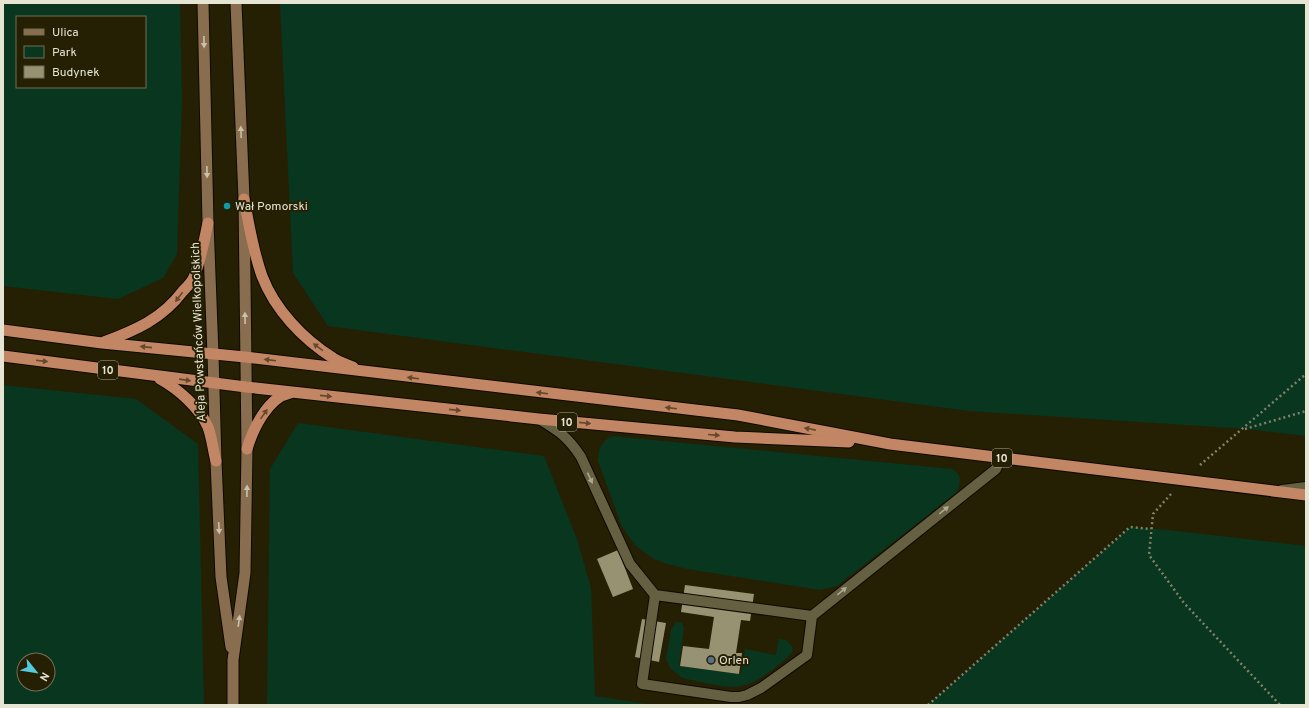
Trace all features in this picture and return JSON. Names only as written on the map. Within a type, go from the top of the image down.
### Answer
[{"type":"highway","points":[[244,199],[252,240],[263,277],[285,316],[308,340],[334,359],[364,372]]},
{"type":"highway","points":[[102,343],[135,330],[154,320],[174,303],[194,278],[208,223]]},
{"type":"highway","name":"10","points":[[3,330],[102,343],[245,357],[738,415],[890,444],[1306,495]]},
{"type":"highway","name":"10","points":[[3,356],[148,374],[214,384],[539,419],[735,437],[890,444]]},
{"type":"highway","points":[[148,374],[172,386],[188,399],[198,411],[208,427],[216,461]]},
{"type":"highway","points":[[247,448],[250,437],[268,408],[278,398],[297,392]]},
{"type":"main road","name":"Aleja Powstańców Wielkopolskich","points":[[203,3],[208,223],[221,577],[233,660]]},
{"type":"main road","name":"Aleja Powstańców Wielkopolskich","points":[[233,705],[233,660],[245,573],[247,448],[244,199],[236,3]]},
{"type":"lane","points":[[539,419],[560,431],[572,443],[581,457],[630,564],[655,595],[812,616]]},
{"type":"lane","points":[[655,595],[642,684],[731,697],[747,695],[754,692],[807,655],[812,616],[996,469],[1001,458]]},
{"type":"lane","points":[[1277,491],[1306,487]]},
{"type":"path","points":[[1280,705],[1184,603],[1149,555],[1152,514],[1183,480],[1306,374]]},
{"type":"path","points":[[1242,430],[1306,411]]},
{"type":"path","points":[[928,705],[1130,527],[1151,529]]},
{"type":"green space","points":[[3,3],[180,3],[182,100],[177,254],[163,278],[118,299],[3,286]]},
{"type":"green space","points":[[280,3],[1306,3],[1306,436],[1248,429],[969,411],[328,326],[293,273]]},
{"type":"green space","points":[[3,385],[136,399],[198,444],[204,705],[3,705]]},
{"type":"green space","points":[[298,423],[544,456],[577,539],[591,588],[595,696],[654,705],[267,705],[270,469]]},
{"type":"green space","points":[[612,436],[952,469],[958,473],[960,482],[957,492],[837,586],[820,590],[687,569],[654,559],[636,546],[622,527],[598,461],[601,446]]},
{"type":"green space","points":[[1130,527],[1306,546],[1306,705],[928,705]]},
{"type":"green space","points":[[676,622],[682,623],[684,628],[679,666],[741,674],[745,649],[776,655],[779,639],[786,640],[793,648],[788,657],[772,670],[754,682],[748,684],[728,687],[686,679],[671,669],[666,659],[671,630]]},
{"type":"building","points":[[618,550],[633,589],[613,597],[597,559]]},
{"type":"building","points":[[685,585],[754,594],[750,621],[741,620],[736,653],[742,653],[739,674],[680,666],[683,646],[709,649],[714,617],[681,612]]},
{"type":"building","points":[[642,619],[666,623],[659,662],[635,657]]},
{"type":"place","name":"Wał Pomorski","points":[[227,206]]},
{"type":"place","name":"Orlen","points":[[711,660]]}]
